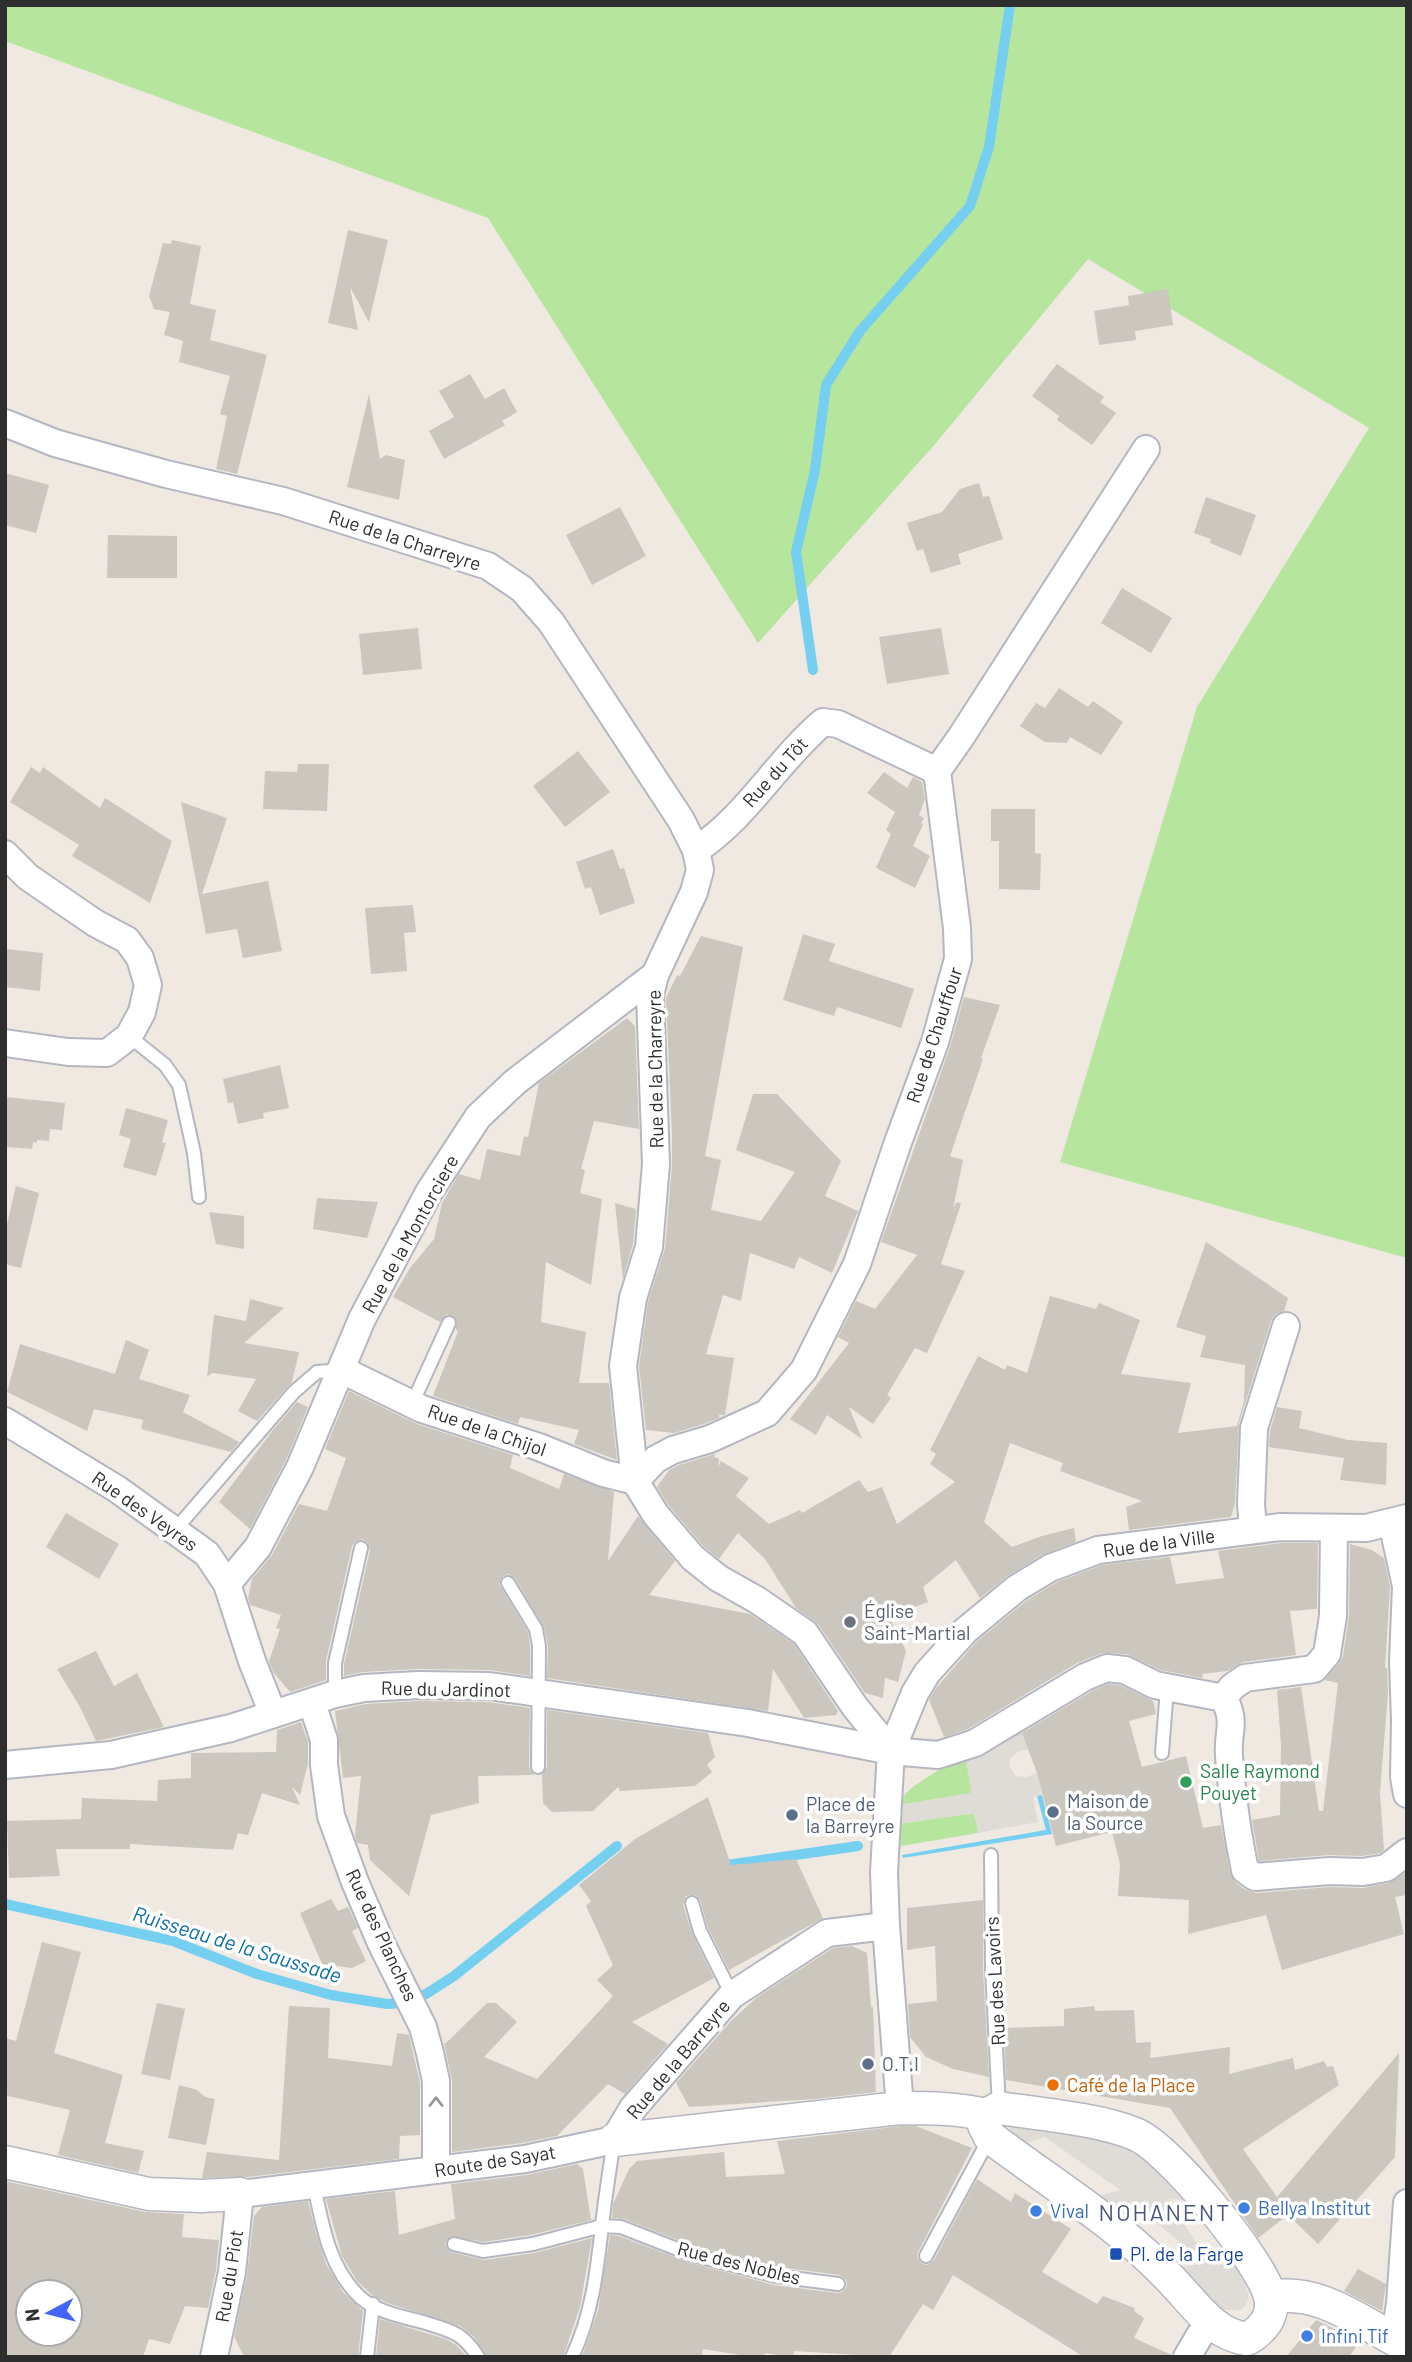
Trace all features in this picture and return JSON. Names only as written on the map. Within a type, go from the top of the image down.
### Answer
[{"type":"street","name":"Rue de la Charreyre","points":[[5,423],[55,443],[166,474],[283,501],[488,566],[522,589],[551,622],[681,820],[696,850],[700,870],[694,892],[655,975],[650,995],[656,1164],[649,1247],[633,1298],[623,1366],[635,1481],[656,1516],[693,1558],[718,1578],[757,1600],[805,1633],[855,1707],[891,1751]]},
{"type":"street","points":[[937,771],[1146,449]]},
{"type":"street","name":"Rue du Tôt","points":[[696,850],[718,835],[805,737],[823,722],[838,724],[937,771]]},
{"type":"street","name":"Rue de Chauffour","points":[[635,1481],[656,1460],[673,1450],[710,1439],[767,1413],[804,1370],[857,1264],[935,1042],[958,959],[957,929],[937,771]]},
{"type":"street","points":[[5,854],[28,877],[95,923],[127,940],[140,958],[148,985],[142,1012],[130,1036],[107,1053],[68,1052],[5,1043]]},
{"type":"street","name":"Rue de la Montorciere","points":[[228,1584],[258,1546],[300,1467],[362,1319],[429,1192],[478,1117],[515,1082],[655,975]]},
{"type":"street","points":[[1253,1530],[1251,1490],[1254,1428],[1286,1326]]},
{"type":"street","name":"Rue de la Chijol","points":[[342,1370],[412,1404],[539,1447],[603,1473],[635,1481]]},
{"type":"street","name":"Rue des Veyres","points":[[5,1421],[117,1489],[207,1554],[228,1584],[272,1714]]},
{"type":"street","points":[[1400,1520],[1406,1586],[1403,1661],[1404,1777],[1407,1794]]},
{"type":"street","name":"Rue de la Ville","points":[[891,1751],[915,1693],[927,1673],[966,1629],[1017,1588],[1050,1568],[1098,1550],[1279,1527],[1366,1528],[1400,1520]]},
{"type":"street","points":[[1334,1529],[1333,1616],[1328,1654],[1314,1669],[1245,1678],[1232,1687],[1224,1698],[1232,1715],[1229,1752],[1237,1832],[1245,1870],[1255,1877],[1330,1871],[1363,1872],[1386,1868],[1407,1853]]},
{"type":"street","name":"Rue du Jardinot","points":[[5,1765],[111,1755],[231,1728],[364,1688],[418,1685],[489,1686],[538,1692],[748,1723],[891,1751],[938,1755],[975,1743],[1085,1677],[1107,1668],[1125,1670],[1155,1685],[1224,1698]]},
{"type":"street","name":"Rue des Planches","points":[[323,1699],[324,1765],[331,1816],[381,1944],[415,2008],[436,2081],[436,2170]]},
{"type":"street","points":[[891,1751],[884,1872],[900,2108]]},
{"type":"street","name":"Rue de la Barreyre","points":[[614,2140],[633,2108],[732,1995],[827,1933],[886,1926]]},
{"type":"street","name":"Route de Sayat","points":[[5,2162],[149,2194],[240,2194],[525,2159],[614,2140],[900,2108],[965,2110],[992,2120],[1111,2127],[1137,2134],[1158,2149],[1201,2192],[1257,2271],[1270,2297]]},
{"type":"street","points":[[992,2120],[1088,2209],[1164,2271],[1212,2324],[1253,2348],[1267,2324],[1270,2297],[1288,2294],[1307,2296],[1328,2304],[1400,2342],[1407,2203]]},
{"type":"street","name":"Rue du Piot","points":[[214,2357],[232,2272],[240,2194]]},
{"type":"street","points":[[1186,2357],[1200,2335],[1212,2324]]},
{"type":"lane","points":[[130,1036],[165,1065],[179,1085],[194,1153],[199,1197]]},
{"type":"lane","points":[[412,1404],[449,1323]]},
{"type":"lane","points":[[175,1530],[294,1392],[317,1372],[342,1370]]},
{"type":"lane","points":[[323,1699],[335,1663],[361,1548]]},
{"type":"lane","points":[[508,1583],[536,1629],[539,1646],[538,1767]]},
{"type":"lane","points":[[1162,1753],[1167,1688]]},
{"type":"lane","name":"Rue des Lavoirs","points":[[992,1855],[992,2120]]},
{"type":"lane","points":[[692,1903],[700,1931],[732,1995]]},
{"type":"lane","points":[[926,2256],[992,2120]]},
{"type":"lane","points":[[572,2357],[589,2313],[597,2272],[614,2140]]},
{"type":"lane","points":[[314,2185],[325,2242],[345,2277],[361,2298],[381,2309],[457,2333],[469,2342],[478,2357]]},
{"type":"lane","points":[[454,2244],[483,2251],[533,2244],[602,2226]]},
{"type":"lane","name":"Rue des Nobles","points":[[602,2226],[621,2227],[690,2254],[776,2276],[838,2284]]},
{"type":"lane","points":[[367,2357],[373,2304]]},
{"type":"green space","points":[[5,5],[1407,5],[1407,1258],[1060,1162],[1197,707],[1369,428],[1088,259],[936,443],[758,643],[488,218],[5,41]]},
{"type":"green space","points":[[965,1753],[972,1793],[899,1805],[914,1786]]},
{"type":"green space","points":[[975,1813],[978,1833],[901,1846],[898,1824]]},
{"type":"shaded area","name":"Place de la Barreyre","points":[[1019,1727],[1029,1749],[1018,1752],[1011,1758],[1009,1766],[1016,1776],[1026,1777],[1037,1773],[1042,1795],[1033,1797],[1038,1822],[978,1833],[974,1813],[898,1824],[899,1805],[971,1793],[965,1753]]},
{"type":"shaded area","points":[[1012,2121],[1128,2139],[1195,2202],[1168,2198],[1201,2250],[1233,2258],[1243,2275],[1249,2298],[1245,2306],[1241,2310],[1223,2310],[1195,2285],[1177,2268],[1206,2263],[1142,2211],[1112,2216],[1088,2199],[1120,2190],[1045,2137],[1016,2146],[1008,2136]]},
{"type":"water","points":[[1042,1795],[1052,1834],[903,1858],[902,1855],[1046,1830],[1037,1796]]},
{"type":"building","points":[[348,230],[388,240],[369,322],[350,287],[358,330],[328,323]]},
{"type":"building","points":[[172,240],[201,246],[190,304],[216,310],[210,340],[267,355],[237,474],[216,469],[227,416],[220,414],[230,376],[179,362],[183,341],[164,335],[170,312],[154,309],[149,296],[163,243],[171,244]]},
{"type":"building","points":[[1168,289],[1173,325],[1135,331],[1136,340],[1099,345],[1094,311],[1129,305],[1128,296]]},
{"type":"building","points":[[1057,364],[1104,397],[1100,402],[1116,413],[1092,445],[1057,420],[1059,416],[1032,396]]},
{"type":"building","points":[[470,374],[485,399],[504,388],[517,412],[502,421],[505,425],[444,459],[429,431],[454,417],[439,391]]},
{"type":"building","points":[[369,394],[380,459],[386,455],[405,460],[399,500],[347,487]]},
{"type":"building","points":[[5,473],[49,485],[36,533],[5,525]]},
{"type":"building","points":[[979,483],[983,497],[989,496],[1003,539],[958,554],[961,564],[931,573],[923,549],[917,551],[907,523],[942,512],[960,489]]},
{"type":"building","points":[[1206,497],[1256,515],[1241,556],[1194,533]]},
{"type":"building","points":[[620,507],[646,556],[592,585],[566,535]]},
{"type":"building","points":[[108,535],[177,536],[177,578],[107,578]]},
{"type":"building","points":[[1122,588],[1172,618],[1151,653],[1101,623]]},
{"type":"building","points":[[418,628],[422,669],[363,675],[359,634]]},
{"type":"building","points":[[941,628],[949,674],[887,684],[879,637]]},
{"type":"building","points":[[1059,688],[1088,707],[1093,701],[1123,722],[1101,755],[1070,737],[1067,743],[1045,742],[1020,726],[1036,703],[1045,708]]},
{"type":"building","points":[[578,751],[610,792],[565,827],[533,786]]},
{"type":"building","points":[[298,764],[329,764],[327,811],[263,809],[265,771],[297,772]]},
{"type":"building","points":[[31,767],[40,773],[43,767],[100,808],[105,798],[172,841],[150,903],[72,856],[79,845],[10,802]]},
{"type":"building","points":[[884,772],[907,788],[913,777],[922,782],[925,799],[919,815],[924,818],[913,846],[930,856],[915,888],[876,868],[891,834],[886,830],[895,812],[867,793]]},
{"type":"building","points":[[181,802],[227,818],[202,894],[268,881],[282,951],[243,958],[237,929],[206,934]]},
{"type":"building","points":[[991,809],[1035,809],[1035,853],[1041,854],[1040,890],[999,889],[999,841],[991,841]]},
{"type":"building","points":[[613,849],[620,869],[624,868],[635,903],[600,915],[591,887],[585,889],[576,862]]},
{"type":"building","points":[[413,905],[416,932],[404,933],[407,971],[371,974],[365,908]]},
{"type":"building","points":[[803,934],[835,944],[829,961],[914,989],[901,1028],[837,1007],[834,1016],[783,1000]]},
{"type":"building","points":[[701,936],[743,947],[705,1156],[721,1160],[711,1210],[761,1221],[795,1172],[736,1150],[753,1094],[777,1094],[841,1161],[825,1196],[858,1211],[832,1273],[799,1257],[794,1269],[750,1253],[741,1301],[723,1295],[706,1354],[734,1358],[725,1415],[674,1433],[646,1430],[639,1366],[648,1302],[665,1248],[672,1165],[666,998]]},
{"type":"building","points":[[5,949],[43,953],[40,991],[5,987]]},
{"type":"building","points":[[964,997],[1000,1005],[950,1156],[963,1160],[953,1208],[957,1202],[961,1204],[941,1264],[965,1271],[927,1353],[915,1348],[887,1395],[891,1398],[873,1424],[849,1407],[862,1439],[827,1415],[816,1435],[790,1419],[849,1343],[838,1337],[856,1301],[875,1309],[917,1255],[881,1242],[950,1047]]},
{"type":"building","points":[[627,1018],[635,1026],[639,1129],[594,1121],[581,1169],[585,1170],[580,1193],[602,1199],[591,1285],[546,1262],[541,1322],[586,1332],[579,1383],[609,1383],[617,1460],[574,1444],[579,1430],[520,1417],[518,1424],[433,1396],[458,1331],[456,1319],[447,1314],[440,1322],[393,1297],[410,1268],[434,1239],[442,1203],[459,1174],[480,1180],[487,1149],[520,1156],[524,1136],[528,1137],[539,1083]]},
{"type":"building","points":[[280,1065],[289,1108],[263,1113],[264,1118],[238,1124],[233,1102],[228,1103],[223,1079]]},
{"type":"building","points":[[5,1097],[65,1103],[62,1130],[50,1129],[49,1141],[37,1140],[37,1143],[33,1142],[32,1149],[5,1147]]},
{"type":"building","points":[[126,1108],[168,1120],[162,1142],[166,1143],[156,1176],[123,1167],[131,1139],[119,1135]]},
{"type":"building","points":[[16,1186],[39,1193],[21,1268],[5,1264],[5,1232]]},
{"type":"building","points":[[317,1198],[378,1202],[367,1238],[313,1229]]},
{"type":"building","points":[[615,1203],[636,1209],[633,1244],[623,1279]]},
{"type":"building","points":[[209,1212],[244,1216],[244,1249],[216,1244]]},
{"type":"building","points":[[1206,1242],[1288,1298],[1284,1311],[1276,1314],[1271,1321],[1239,1423],[1235,1503],[1231,1517],[1129,1530],[1126,1507],[1142,1501],[1060,1471],[1063,1463],[1010,1443],[984,1522],[1012,1547],[1074,1528],[1076,1542],[1042,1555],[1009,1575],[980,1598],[956,1560],[923,1587],[928,1602],[889,1617],[906,1651],[898,1682],[885,1678],[883,1698],[865,1693],[818,1624],[796,1608],[765,1559],[738,1533],[719,1559],[704,1547],[669,1506],[657,1487],[669,1470],[715,1454],[714,1457],[719,1459],[718,1467],[721,1461],[749,1478],[736,1496],[769,1524],[800,1510],[802,1513],[859,1480],[868,1492],[882,1487],[897,1524],[955,1482],[930,1464],[936,1454],[930,1450],[978,1356],[1005,1370],[1007,1365],[1027,1373],[1050,1296],[1096,1309],[1099,1303],[1140,1320],[1121,1374],[1191,1383],[1178,1433],[1237,1426],[1244,1401],[1245,1365],[1200,1357],[1206,1336],[1176,1327]]},
{"type":"building","points":[[250,1299],[284,1308],[244,1343],[299,1352],[292,1382],[257,1421],[238,1411],[256,1379],[212,1373],[207,1377],[214,1315],[246,1321]]},
{"type":"building","points":[[126,1340],[149,1350],[139,1379],[190,1395],[183,1412],[239,1442],[231,1452],[141,1429],[143,1420],[94,1409],[87,1431],[7,1392],[20,1344],[115,1374]]},
{"type":"building","points":[[349,1391],[417,1424],[513,1455],[510,1468],[559,1489],[564,1474],[614,1492],[608,1561],[638,1516],[675,1561],[649,1595],[750,1614],[794,1644],[838,1711],[836,1715],[804,1718],[773,1669],[768,1711],[547,1678],[548,1646],[544,1627],[515,1578],[508,1574],[503,1576],[499,1584],[528,1632],[530,1676],[489,1670],[418,1669],[363,1672],[344,1676],[344,1664],[370,1550],[367,1542],[362,1539],[352,1546],[326,1661],[326,1680],[290,1692],[273,1672],[269,1661],[280,1629],[276,1628],[281,1615],[250,1605],[248,1598],[252,1579],[272,1555],[299,1504],[327,1511],[346,1458],[325,1449]]},
{"type":"building","points":[[297,1402],[308,1407],[286,1460],[250,1529],[219,1502]]},
{"type":"building","points":[[1277,1407],[1302,1411],[1299,1428],[1348,1440],[1387,1443],[1386,1485],[1340,1480],[1344,1458],[1269,1447],[1270,1431]]},
{"type":"building","points":[[66,1513],[119,1544],[99,1579],[46,1547]]},
{"type":"building","points":[[1281,1543],[1318,1543],[1317,1609],[1290,1611],[1296,1655],[1243,1662],[1227,1671],[1202,1674],[1203,1678],[1160,1670],[1127,1654],[1102,1653],[1077,1663],[968,1729],[944,1737],[929,1700],[936,1688],[977,1641],[1026,1601],[1057,1582],[1102,1565],[1170,1557],[1176,1584],[1224,1578],[1218,1551]]},
{"type":"building","points":[[1350,1544],[1372,1550],[1384,1558],[1390,1587],[1385,1668],[1388,1693],[1380,1793],[1384,1850],[1362,1856],[1329,1855],[1259,1861],[1252,1820],[1280,1815],[1281,1745],[1277,1690],[1301,1687],[1319,1811],[1323,1811],[1338,1683],[1324,1680],[1343,1656],[1349,1616]]},
{"type":"building","points":[[96,1651],[114,1686],[137,1673],[164,1727],[96,1741],[80,1707],[57,1669]]},
{"type":"building","points":[[1109,1684],[1120,1685],[1153,1701],[1156,1714],[1129,1721],[1142,1767],[1186,1756],[1203,1828],[1221,1825],[1230,1873],[1236,1883],[1256,1893],[1330,1887],[1363,1888],[1389,1883],[1407,1872],[1407,1895],[1395,1897],[1404,1934],[1282,1970],[1266,1915],[1188,1934],[1189,1900],[1118,1896],[1120,1864],[1112,1832],[1056,1846],[1037,1773],[1022,1733],[1092,1691]]},
{"type":"building","points":[[418,1701],[488,1702],[530,1708],[529,1767],[534,1775],[478,1776],[479,1803],[431,1815],[409,1896],[370,1860],[368,1845],[357,1843],[355,1835],[361,1776],[343,1778],[335,1711],[366,1704]]},
{"type":"building","points":[[547,1710],[708,1733],[715,1757],[707,1765],[712,1772],[695,1786],[620,1791],[618,1787],[593,1811],[552,1812],[543,1803],[542,1775],[547,1767]]},
{"type":"building","points":[[301,1722],[308,1742],[308,1764],[300,1795],[292,1787],[300,1805],[262,1793],[248,1835],[238,1833],[233,1850],[130,1844],[130,1849],[56,1849],[60,1876],[9,1878],[7,1821],[81,1819],[82,1798],[157,1801],[158,1780],[191,1778],[191,1753],[276,1752],[277,1730]]},
{"type":"building","points":[[708,1797],[731,1865],[796,1859],[823,1918],[729,1970],[708,1928],[700,1900],[695,1895],[686,1896],[683,1905],[692,1933],[714,1978],[632,2022],[668,2044],[625,2094],[608,2084],[557,2136],[452,2152],[452,2081],[444,2043],[487,2003],[496,2003],[517,2022],[484,2057],[537,2079],[613,1996],[597,1980],[613,1965],[586,1906],[591,1901],[579,1885],[635,1839]]},
{"type":"building","points":[[331,1899],[338,1911],[348,1907],[358,1928],[352,1931],[366,1961],[352,1968],[322,1964],[300,1913]]},
{"type":"building","points":[[983,1900],[983,1969],[989,2077],[953,2069],[926,2057],[910,2037],[908,2004],[937,2001],[935,1946],[907,1950],[907,1908]]},
{"type":"building","points":[[42,1942],[81,1952],[54,2053],[123,2075],[105,2143],[144,2151],[138,2173],[58,2155],[70,2110],[8,2096],[5,2093],[5,2038],[16,2041]]},
{"type":"building","points":[[852,1946],[867,1953],[873,2007],[876,2092],[815,2099],[689,2107],[676,2083],[731,2021],[756,1998],[833,1948]]},
{"type":"building","points":[[157,2003],[185,2009],[170,2080],[141,2074]]},
{"type":"building","points":[[289,2006],[330,2008],[328,2058],[392,2066],[397,2033],[409,2035],[420,2083],[420,2135],[400,2136],[399,2159],[247,2177],[202,2178],[207,2152],[279,2160]]},
{"type":"building","points":[[1094,2006],[1095,2011],[1134,2010],[1136,2043],[1151,2042],[1150,2058],[1230,2047],[1229,2074],[1293,2058],[1295,2070],[1324,2061],[1327,2067],[1333,2066],[1339,2085],[1243,2149],[1277,2197],[1399,2053],[1395,2157],[1318,2244],[1288,2215],[1258,2238],[1170,2108],[1006,2080],[1004,2028],[1064,2026],[1064,2009]]},
{"type":"building","points":[[179,2085],[215,2099],[206,2145],[168,2138]]},
{"type":"building","points":[[916,2126],[972,2148],[918,2252],[917,2257],[921,2263],[927,2265],[934,2260],[977,2179],[1011,2202],[1015,2193],[1071,2229],[1042,2272],[1097,2304],[1103,2296],[1135,2308],[1134,2311],[1144,2318],[1134,2338],[1172,2355],[1171,2357],[1084,2357],[953,2275],[933,2310],[923,2304],[889,2357],[794,2351],[793,2357],[765,2353],[764,2357],[752,2357],[703,2349],[702,2357],[582,2357],[598,2311],[610,2235],[688,2262],[774,2285],[837,2293],[847,2286],[846,2280],[840,2275],[778,2267],[693,2246],[624,2219],[612,2218],[613,2204],[629,2169],[637,2161],[724,2152],[726,2177],[785,2174],[777,2141]]},
{"type":"building","points":[[577,2164],[583,2169],[591,2220],[531,2235],[483,2242],[452,2236],[445,2243],[451,2252],[484,2260],[534,2253],[592,2238],[580,2307],[563,2357],[487,2357],[474,2337],[460,2326],[387,2303],[372,2295],[357,2281],[342,2256],[326,2199],[395,2191],[399,2235],[455,2219],[451,2184],[527,2175]]},
{"type":"building","points":[[5,2181],[145,2212],[184,2214],[182,2237],[219,2240],[208,2308],[185,2306],[170,2344],[149,2339],[143,2357],[5,2357]]},
{"type":"building","points":[[308,2201],[326,2264],[343,2292],[363,2311],[358,2357],[244,2357],[234,2336],[247,2275],[254,2216],[262,2207]]},
{"type":"building","points":[[1358,2269],[1386,2284],[1382,2311],[1344,2291]]},
{"type":"building","points":[[380,2319],[446,2339],[467,2357],[376,2357]]},
{"type":"building","points":[[1316,2320],[1360,2341],[1349,2357],[1286,2357]]},
{"type":"waterway","points":[[813,670],[796,552],[815,470],[826,385],[860,331],[970,206],[989,147],[1010,5]]},
{"type":"waterway","name":"Ruisseau de la Saussade","points":[[5,1904],[173,1941],[257,1974],[331,1995],[387,2004],[401,2003],[426,1994],[454,1976],[617,1846]]},
{"type":"waterway","points":[[720,1866],[858,1846]]},
{"type":"place","name":"Église Saint-Martial","points":[[850,1622]]},
{"type":"place","name":"Salle Raymond Pouyet","points":[[1186,1782]]},
{"type":"place","name":"Maison de la Source","points":[[1053,1812]]},
{"type":"place","name":"Place de la Barreyre","points":[[792,1815]]},
{"type":"place","name":"O.T.I","points":[[868,2064]]},
{"type":"place","name":"Café de la Place","points":[[1053,2085]]},
{"type":"place","name":"Bellya Institut","points":[[1244,2208]]},
{"type":"place","name":"Vival","points":[[1036,2211]]},
{"type":"place","name":"Pl. de la Farge","points":[[1116,2254]]},
{"type":"place","name":"Infini Tif","points":[[1307,2336]]},
{"type":"district","name":"NOHANENT","points":[[1165,2213]]}]
